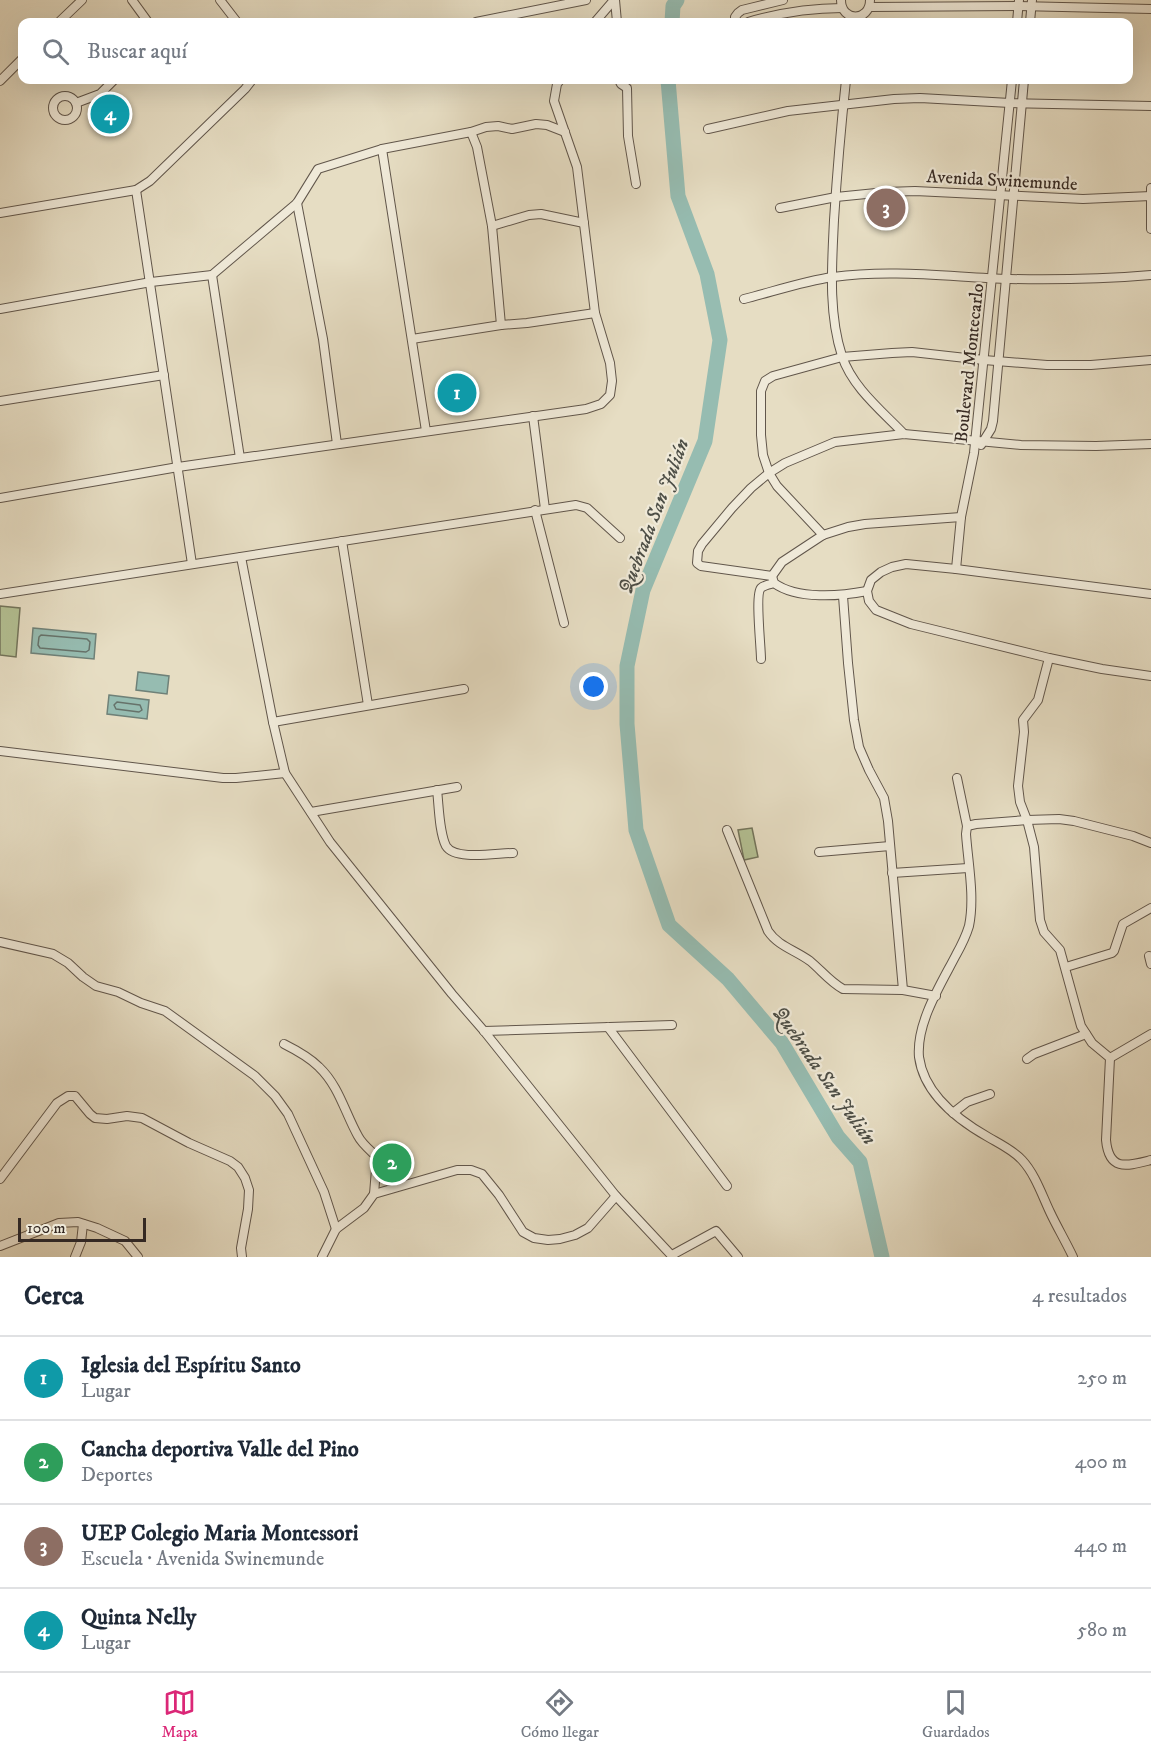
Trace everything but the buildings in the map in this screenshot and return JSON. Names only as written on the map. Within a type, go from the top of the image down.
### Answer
[{"type":"street","points":[[63,18],[82,0]]},
{"type":"street","points":[[132,0],[145,18]]},
{"type":"street","points":[[220,0],[234,18]]},
{"type":"street","points":[[494,18],[586,0]]},
{"type":"street","points":[[598,18],[614,0]]},
{"type":"street","points":[[614,0],[616,18]]},
{"type":"street","points":[[735,18],[738,13],[783,0]]},
{"type":"street","points":[[858,18],[864,15],[870,3],[1018,3],[1151,9]]},
{"type":"street","points":[[1017,18],[1018,3]]},
{"type":"street","points":[[763,18],[841,4],[852,18]]},
{"type":"street","points":[[0,81],[18,63]]},
{"type":"street","points":[[76,103],[100,94],[110,84]]},
{"type":"street","points":[[0,213],[136,190],[150,181],[248,84]]},
{"type":"street","points":[[0,498],[178,466],[586,409],[601,404],[610,395],[612,381],[610,363],[595,313],[577,167],[554,101],[557,84]]},
{"type":"street","points":[[621,84],[627,88],[628,136],[636,184]]},
{"type":"street","points":[[846,84],[831,278],[835,317],[842,357],[861,389],[904,434]]},
{"type":"street","name":"Boulevard Montecarlo","points":[[979,442],[984,360],[1012,84]]},
{"type":"street","name":"Boulevard Montecarlo","points":[[956,569],[961,518],[974,453],[979,442],[991,429],[993,421],[1024,84]]},
{"type":"street","points":[[708,129],[788,111],[920,98],[1010,104],[1151,106]]},
{"type":"street","points":[[0,309],[151,282],[212,275],[297,203],[318,169],[382,148],[471,132],[486,127],[498,126],[512,129],[536,124],[547,125],[565,132]]},
{"type":"street","points":[[471,132],[477,147],[492,226],[501,325]]},
{"type":"street","points":[[382,148],[426,431]]},
{"type":"street","points":[[1151,188],[1151,230]]},
{"type":"street","points":[[136,190],[192,564]]},
{"type":"street","name":"Avenida Swinemunde","points":[[780,208],[836,197],[915,191],[1083,199],[1151,196]]},
{"type":"street","points":[[297,203],[323,339],[337,444]]},
{"type":"street","points":[[492,226],[535,214],[584,223]]},
{"type":"street","points":[[744,299],[831,278],[904,273],[1007,279],[1094,280],[1151,275]]},
{"type":"street","points":[[212,275],[240,458]]},
{"type":"street","points":[[412,339],[595,313]]},
{"type":"street","points":[[823,535],[777,486],[763,455],[761,390],[765,381],[772,376],[842,357],[912,352],[1047,365],[1151,360]]},
{"type":"street","points":[[0,401],[164,375]]},
{"type":"street","points":[[533,416],[545,508]]},
{"type":"street","points":[[867,591],[843,596],[791,593],[773,580],[708,568],[697,563],[696,558],[702,544],[732,508],[770,473],[794,458],[835,442],[904,434],[1021,445],[1151,444]]},
{"type":"street","points":[[0,594],[576,505],[587,508],[620,538]]},
{"type":"street","points":[[535,510],[564,622]]},
{"type":"street","points":[[761,659],[759,590],[773,580],[776,568],[782,562],[823,535],[848,527],[961,518]]},
{"type":"street","points":[[342,541],[368,705]]},
{"type":"street","points":[[241,557],[285,773],[337,851],[616,1196],[673,1256],[716,1231],[738,1257]]},
{"type":"street","points":[[1151,594],[906,564],[881,572],[871,580],[867,591],[869,601],[876,610],[930,629],[1049,658],[1151,676]]},
{"type":"street","points":[[843,596],[854,720],[859,747],[884,798],[888,820],[903,990]]},
{"type":"street","points":[[1049,658],[1038,700],[1023,720],[1024,732],[1018,786],[1020,802],[1027,820],[1036,861],[1040,920],[1044,932],[1060,950],[1081,1026],[1092,1043],[1110,1058]]},
{"type":"street","points":[[273,722],[464,689]]},
{"type":"street","points":[[0,751],[223,778],[285,773]]},
{"type":"street","points":[[957,778],[967,826],[971,908],[969,926],[963,942],[922,1024],[919,1039],[924,1075],[953,1113],[1023,1160],[1035,1178],[1072,1257]]},
{"type":"street","points":[[311,812],[457,787]]},
{"type":"street","points":[[437,790],[443,838],[447,848],[454,854],[513,853]]},
{"type":"street","points":[[967,826],[1059,819],[1133,836],[1151,843]]},
{"type":"street","points":[[727,831],[773,939],[811,962],[843,989],[903,990],[936,996]]},
{"type":"street","points":[[819,852],[890,846]]},
{"type":"street","points":[[892,873],[968,868]]},
{"type":"street","points":[[1066,967],[1112,953],[1123,924],[1151,908]]},
{"type":"street","points":[[0,942],[53,954],[96,986],[118,992],[165,1011],[255,1076],[275,1096],[288,1114],[324,1192],[336,1229]]},
{"type":"street","points":[[484,1031],[672,1025]]},
{"type":"street","points":[[608,1026],[727,1186]]},
{"type":"street","points":[[1027,1059],[1034,1054],[1086,1034]]},
{"type":"street","points":[[1110,1058],[1151,1034]]},
{"type":"street","points":[[284,1044],[304,1055],[320,1068],[334,1085],[359,1138],[377,1157],[374,1194],[364,1208],[336,1229],[322,1257]]},
{"type":"street","points":[[1110,1058],[1107,1153],[1119,1164],[1151,1160]]},
{"type":"street","points":[[953,1113],[967,1102],[990,1094]]},
{"type":"street","points":[[0,1179],[57,1102],[68,1096],[75,1096],[95,1118],[127,1116],[142,1118],[238,1167],[249,1190],[241,1248],[242,1257]]},
{"type":"street","points":[[374,1194],[457,1170],[471,1170],[482,1174],[490,1183],[523,1232],[534,1238],[548,1240],[575,1235],[588,1228],[616,1196]]},
{"type":"street","points":[[0,1246],[58,1223],[78,1222],[125,1241],[138,1257]]},
{"type":"street","points":[[75,1257],[81,1242],[83,1224]]},
{"type":"green space","points":[[0,606],[20,608],[16,657],[0,655]]},
{"type":"green space","points":[[752,828],[758,857],[744,860],[738,830]]},
{"type":"green space","points":[[387,1145],[406,1150],[398,1181],[379,1177]]},
{"type":"water","points":[[33,628],[96,634],[94,659],[31,653]]},
{"type":"water","points":[[138,672],[169,676],[167,694],[136,690]]},
{"type":"water","points":[[109,695],[149,700],[147,719],[107,714]]},
{"type":"waterway","name":"Quebrada San Julián","points":[[672,18],[673,6],[677,0]]},
{"type":"waterway","name":"Quebrada San Julián","points":[[668,84],[678,196],[707,274],[720,340],[705,441],[643,590],[627,666],[627,724],[636,830],[669,925],[728,979],[782,1043],[838,1137],[860,1162],[882,1257]]},
{"type":"place","name":"Quinta Nelly","points":[[110,114]]},
{"type":"place","name":"UEP Colegio Maria Montessori","points":[[886,208]]},
{"type":"place","name":"Iglesia del Espíritu Santo","points":[[457,393]]},
{"type":"place","name":"Cancha deportiva Valle del Pino","points":[[392,1163]]}]
